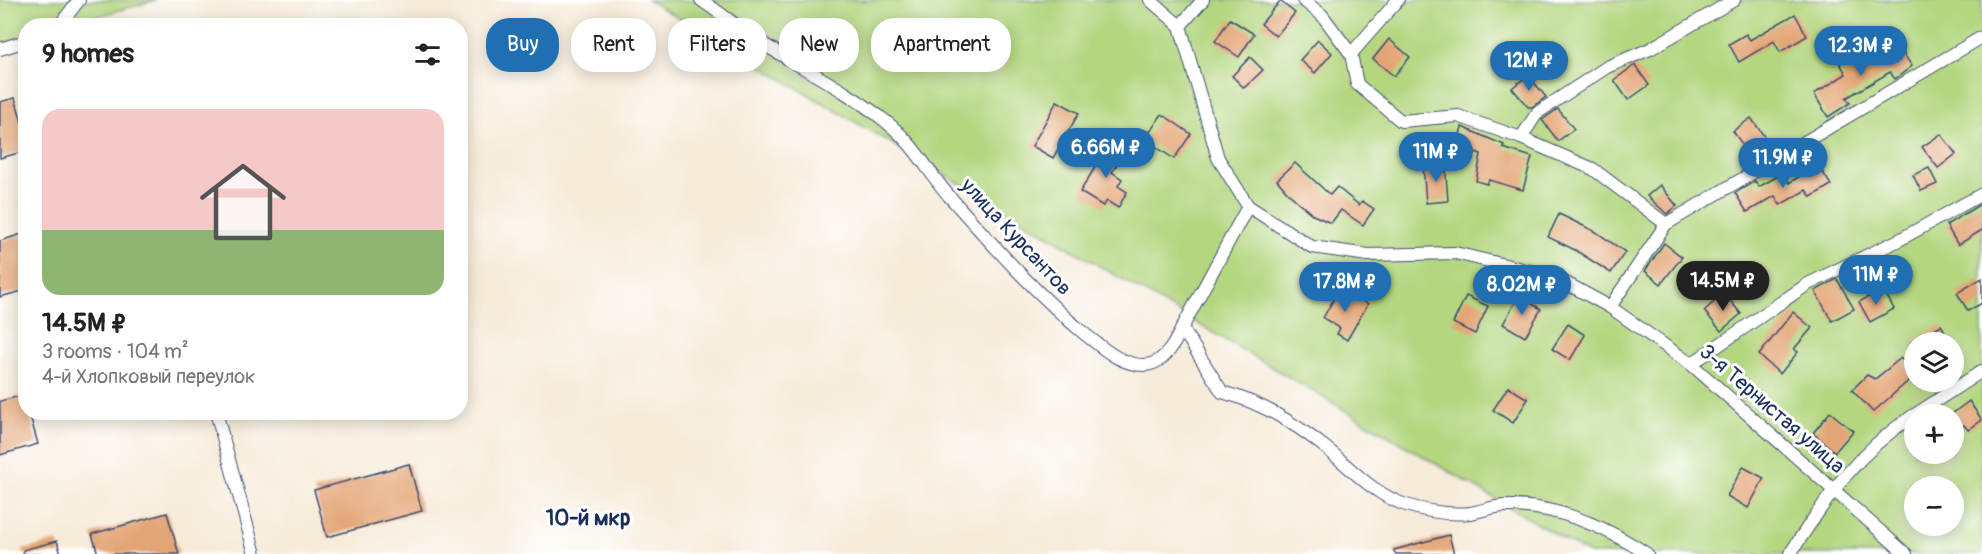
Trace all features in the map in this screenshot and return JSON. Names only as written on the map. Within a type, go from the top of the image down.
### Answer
[{"type":"street","points":[[65,18],[79,0]]},
{"type":"street","name":"улица Курсантов","points":[[701,0],[757,40],[834,86],[884,120],[916,149],[947,193],[1012,268],[1050,306],[1103,348],[1128,364],[1148,365],[1170,351],[1248,206]]},
{"type":"street","points":[[1150,0],[1180,26],[1203,0]]},
{"type":"street","points":[[1303,0],[1322,15],[1351,54],[1357,84],[1401,121],[1458,116],[1521,138],[1593,169],[1666,224]]},
{"type":"street","points":[[1351,54],[1398,0]]},
{"type":"street","points":[[1521,138],[1537,113],[1607,68],[1650,49],[1734,0]]},
{"type":"street","name":"3-я Тернистая улица","points":[[1180,26],[1218,158],[1248,206],[1312,247],[1368,255],[1455,253],[1555,277],[1610,307],[1691,364],[1906,554]]},
{"type":"street","points":[[1610,307],[1666,224],[1982,37]]},
{"type":"street","points":[[0,49],[18,43]]},
{"type":"street","points":[[1691,364],[1808,284],[1899,240],[1982,194]]},
{"type":"street","points":[[1182,328],[1222,392],[1248,399],[1283,416],[1327,448],[1366,483],[1401,503],[1434,512],[1470,513],[1505,506],[1551,509],[1624,539],[1647,554]]},
{"type":"street","points":[[1932,404],[1982,371]]},
{"type":"street","points":[[218,420],[255,554]]},
{"type":"street","points":[[1790,554],[1833,488],[1887,433],[1904,422]]},
{"type":"green space","points":[[0,0],[156,0],[92,18],[18,18],[18,39],[0,45]]},
{"type":"green space","points":[[648,0],[1982,0],[1982,554],[1589,554],[767,70],[767,18],[679,18]]},
{"type":"building","points":[[1280,1],[1295,13],[1276,36],[1261,24]]},
{"type":"building","points":[[1795,14],[1807,36],[1780,52],[1774,41],[1739,62],[1729,44],[1746,34],[1750,40]]},
{"type":"building","points":[[1230,19],[1254,34],[1239,57],[1215,41]]},
{"type":"building","points":[[1389,39],[1410,57],[1394,76],[1373,59]]},
{"type":"building","points":[[1318,40],[1332,53],[1315,73],[1300,60]]},
{"type":"building","points":[[1895,42],[1912,66],[1895,79],[1890,72],[1846,98],[1850,103],[1828,117],[1814,94],[1846,74],[1838,60],[1855,49],[1864,65]]},
{"type":"building","points":[[1250,57],[1263,70],[1244,88],[1232,76]]},
{"type":"building","points":[[1635,65],[1649,85],[1628,100],[1614,80]]},
{"type":"building","points":[[1528,75],[1546,97],[1532,107],[1528,107],[1512,88]]},
{"type":"building","points":[[15,98],[18,108],[18,153],[0,158],[0,102]]},
{"type":"building","points":[[1057,101],[1079,113],[1053,158],[1032,146]]},
{"type":"building","points":[[1558,109],[1574,129],[1558,141],[1542,120]]},
{"type":"building","points":[[1162,114],[1191,134],[1174,159],[1145,139]]},
{"type":"building","points":[[1751,118],[1769,143],[1750,156],[1733,131]]},
{"type":"building","points":[[1462,127],[1504,145],[1503,148],[1532,157],[1523,190],[1489,180],[1487,184],[1476,181],[1481,154],[1457,146]]},
{"type":"building","points":[[1941,134],[1956,154],[1938,168],[1922,147]]},
{"type":"building","points":[[1111,141],[1126,150],[1112,172],[1122,179],[1118,186],[1127,192],[1118,208],[1107,201],[1103,206],[1080,192]]},
{"type":"building","points":[[1445,162],[1448,201],[1426,203],[1423,164]]},
{"type":"building","points":[[1295,163],[1330,195],[1337,187],[1359,205],[1362,201],[1374,209],[1363,225],[1341,210],[1331,223],[1313,215],[1289,194],[1277,180]]},
{"type":"building","points":[[1818,165],[1831,185],[1811,197],[1806,190],[1780,205],[1775,196],[1747,212],[1735,193],[1755,181],[1759,187],[1783,173],[1789,183]]},
{"type":"building","points":[[1929,168],[1937,184],[1921,191],[1913,175]]},
{"type":"building","points":[[1660,185],[1677,206],[1667,214],[1647,196]]},
{"type":"building","points":[[1982,203],[1982,230],[1958,245],[1946,225]]},
{"type":"building","points":[[1559,214],[1596,232],[1625,252],[1611,273],[1575,250],[1548,237]]},
{"type":"building","points":[[18,235],[18,292],[0,297],[0,241]]},
{"type":"building","points":[[1664,243],[1682,257],[1661,284],[1645,271]]},
{"type":"building","points":[[1982,278],[1982,303],[1968,311],[1957,293]]},
{"type":"building","points":[[1837,279],[1854,309],[1832,321],[1815,291]]},
{"type":"building","points":[[1340,288],[1368,304],[1347,340],[1337,334],[1340,328],[1323,318]]},
{"type":"building","points":[[1883,289],[1894,309],[1870,322],[1859,302]]},
{"type":"building","points":[[1724,293],[1741,314],[1721,331],[1704,311]]},
{"type":"building","points":[[1466,296],[1488,306],[1475,334],[1453,323]]},
{"type":"building","points":[[1519,296],[1541,309],[1525,337],[1503,324]]},
{"type":"building","points":[[1793,312],[1812,328],[1794,349],[1798,352],[1780,374],[1759,355]]},
{"type":"building","points":[[1568,324],[1585,335],[1570,360],[1552,349]]},
{"type":"building","points":[[1941,325],[1945,332],[1929,332]]},
{"type":"building","points":[[1901,358],[1904,362],[1904,385],[1873,412],[1852,390],[1867,375],[1875,379]]},
{"type":"building","points":[[1508,387],[1528,399],[1513,423],[1493,410]]},
{"type":"building","points":[[18,396],[18,420],[31,420],[38,444],[0,455],[0,401]]},
{"type":"building","points":[[1969,401],[1982,420],[1968,430],[1964,425],[1964,405]]},
{"type":"building","points":[[1830,412],[1853,431],[1835,452],[1813,433]]},
{"type":"building","points":[[409,464],[422,511],[327,537],[314,490]]},
{"type":"building","points":[[1743,467],[1764,478],[1748,508],[1727,496]]},
{"type":"building","points":[[167,513],[179,554],[98,554],[92,534]]},
{"type":"building","points":[[1449,535],[1454,554],[1395,554],[1394,550]]},
{"type":"building","points":[[57,541],[61,554],[23,554],[23,550]]},
{"type":"district","name":"10-й мкр","points":[[588,518]]}]
